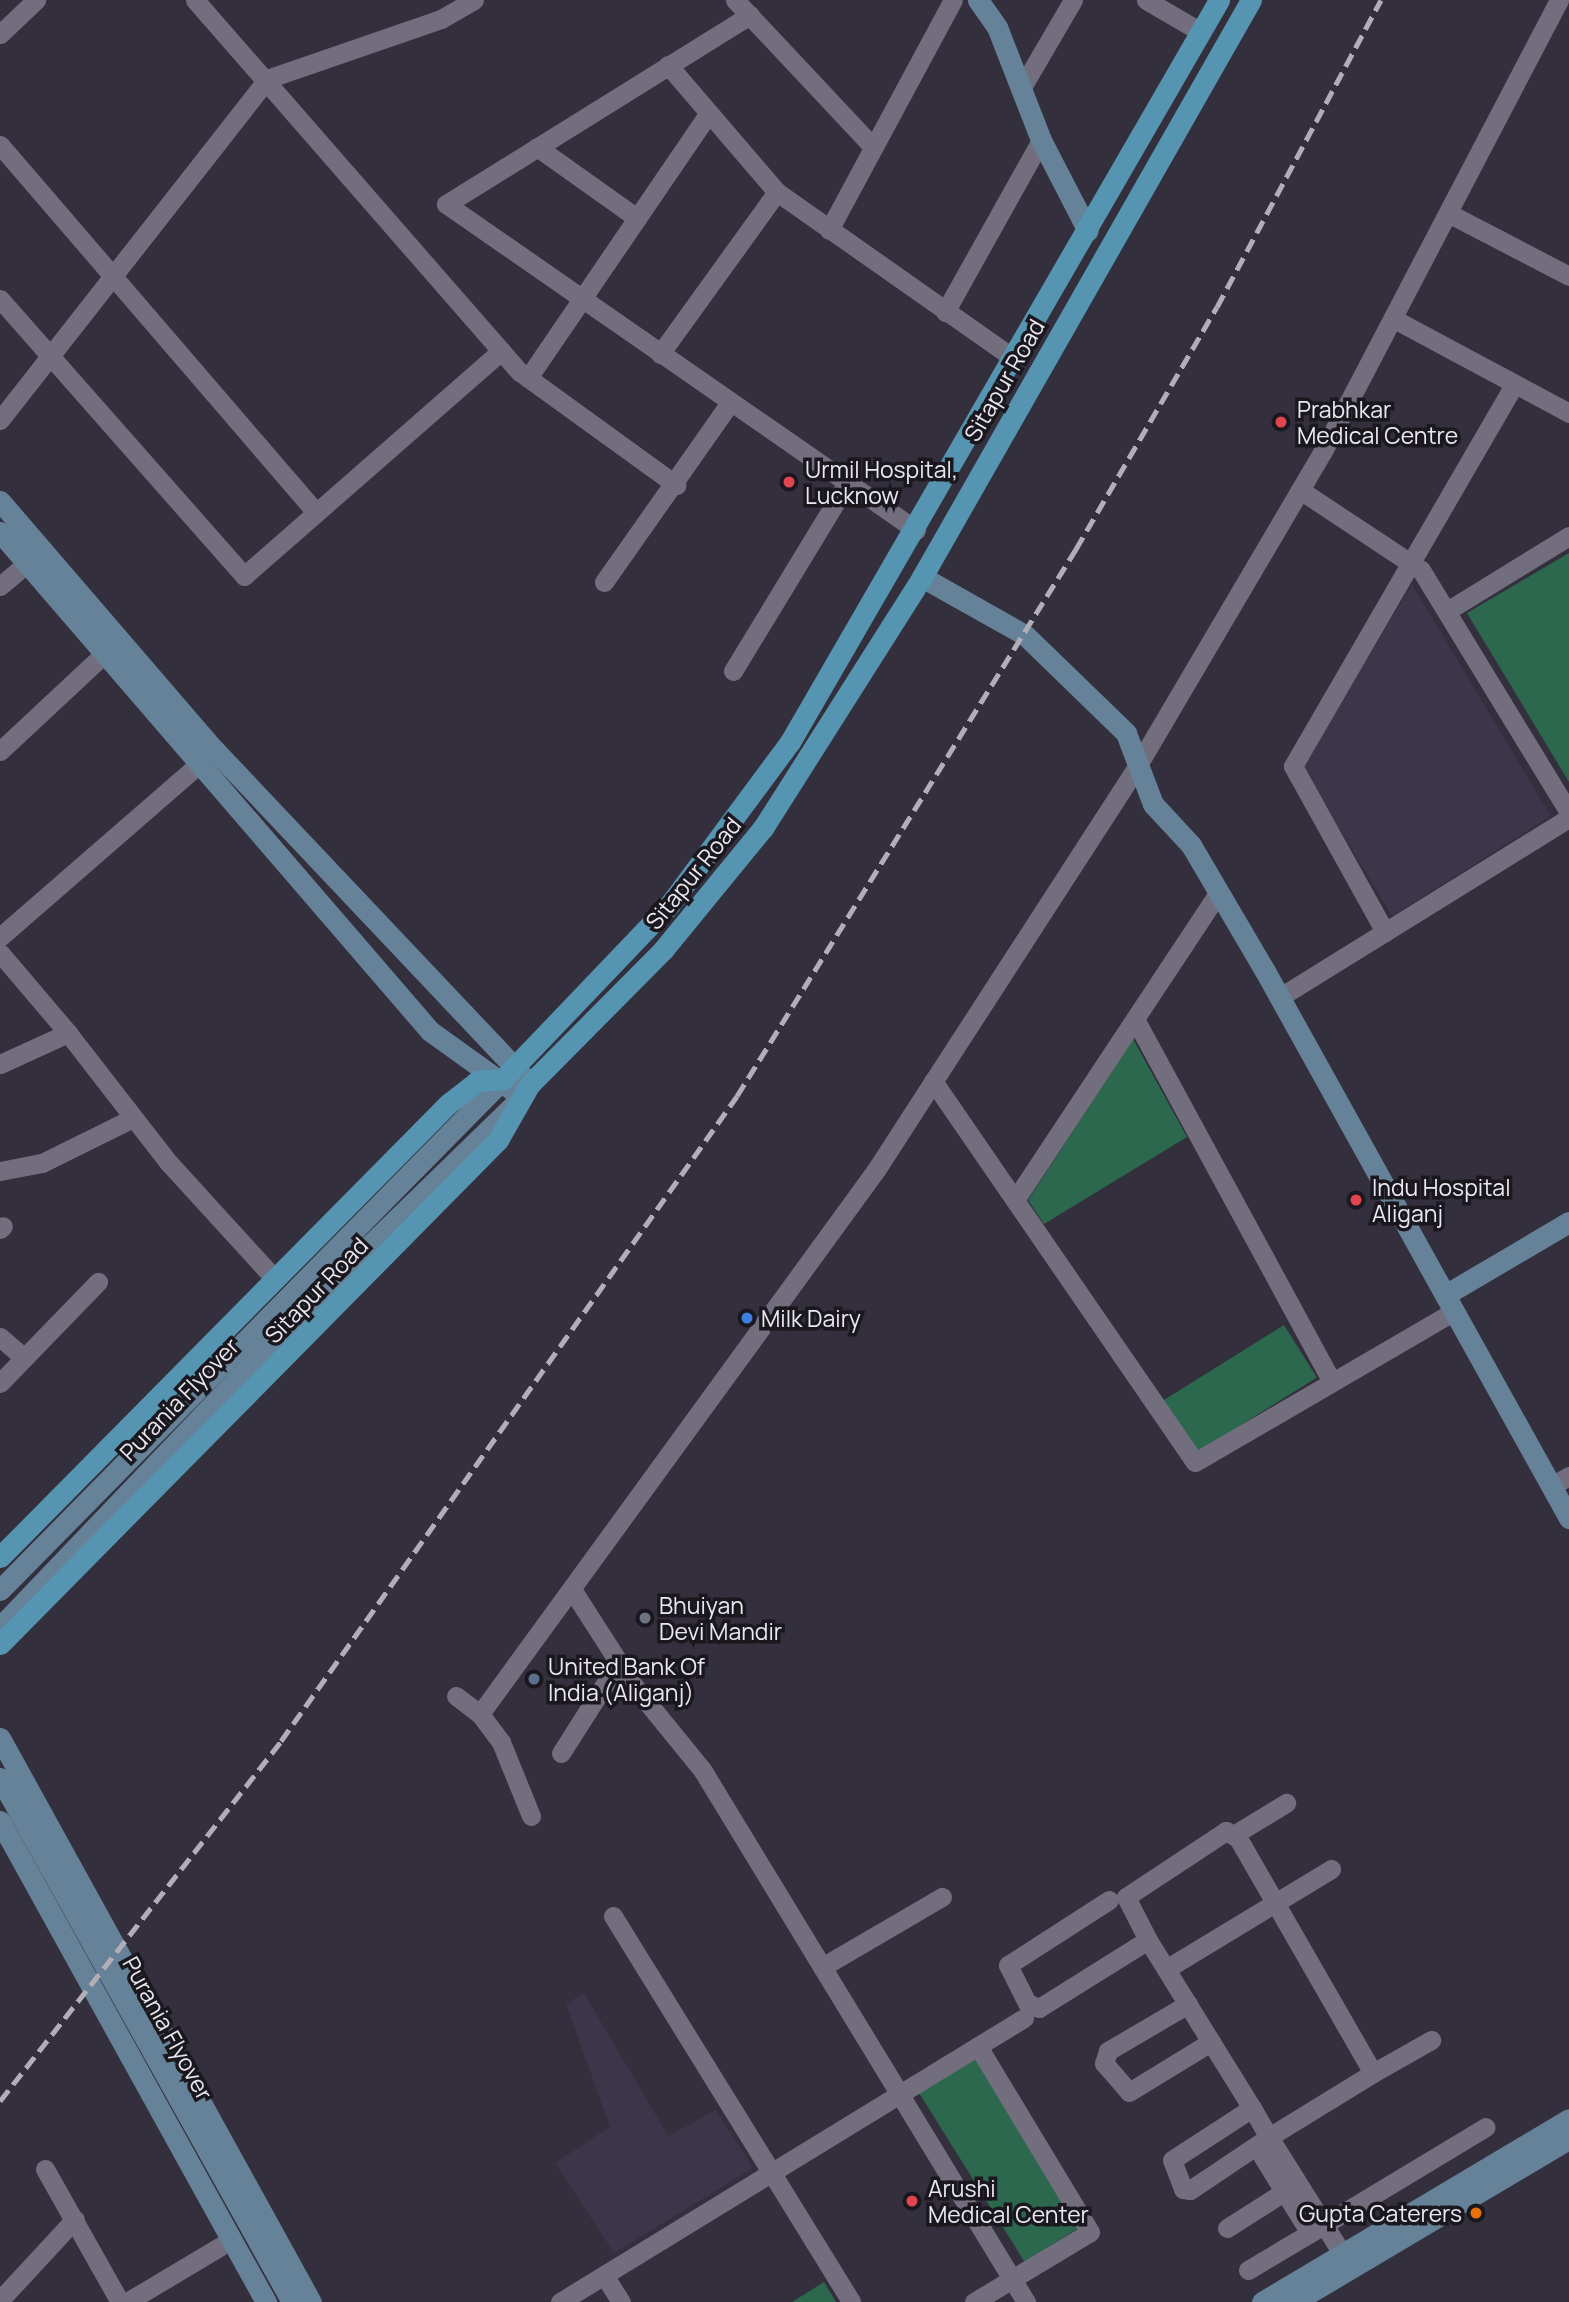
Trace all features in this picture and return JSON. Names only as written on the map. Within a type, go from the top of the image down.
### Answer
[{"type":"main road","name":"Sitapur Road","points":[[0,1557],[461,1091],[477,1081],[508,1074],[670,904],[790,742],[1015,359],[1219,0]]},
{"type":"main road","name":"Sitapur Road","points":[[0,1644],[498,1140],[526,1091],[671,942],[764,828],[922,577],[1251,0]]},
{"type":"street","points":[[4,22],[36,0]]},
{"type":"street","points":[[195,0],[528,379],[676,485]]},
{"type":"street","points":[[0,420],[267,79],[440,19],[474,0]]},
{"type":"street","points":[[735,0],[873,147]]},
{"type":"street","points":[[829,230],[953,0]]},
{"type":"street","points":[[978,0],[997,27],[1041,140],[1088,231]]},
{"type":"street","points":[[1021,89],[1073,0]]},
{"type":"street","points":[[1146,0],[1201,32]]},
{"type":"street","points":[[480,1714],[573,1591],[933,1081],[1138,765],[1300,490],[1450,214],[1559,0]]},
{"type":"street","points":[[750,15],[446,204],[846,485],[916,530]]},
{"type":"street","points":[[668,65],[777,192],[1015,359]]},
{"type":"street","points":[[528,379],[709,113]]},
{"type":"street","points":[[945,312],[1041,140]]},
{"type":"street","points":[[0,145],[116,275],[316,513]]},
{"type":"street","points":[[537,147],[637,218]]},
{"type":"street","points":[[660,354],[777,192]]},
{"type":"street","points":[[1450,214],[1569,276]]},
{"type":"street","points":[[0,299],[244,576],[501,351]]},
{"type":"street","points":[[1394,319],[1569,413]]},
{"type":"street","points":[[1385,932],[1293,766],[1514,384]]},
{"type":"street","points":[[604,582],[676,485],[730,404]]},
{"type":"street","points":[[733,671],[846,485]]},
{"type":"street","points":[[1300,490],[1411,563],[1447,611],[1569,812]]},
{"type":"street","points":[[0,501],[207,742],[526,1091]]},
{"type":"street","points":[[0,531],[430,1031],[464,1061],[508,1074]]},
{"type":"street","points":[[1447,611],[1569,536]]},
{"type":"street","points":[[0,586],[27,563]]},
{"type":"street","points":[[922,577],[1025,635],[1056,661],[1126,733],[1153,804],[1191,845],[1219,891],[1450,1303],[1560,1481],[1569,1518]]},
{"type":"street","points":[[0,751],[105,653]]},
{"type":"street","points":[[0,937],[200,763]]},
{"type":"street","points":[[1280,997],[1569,818]]},
{"type":"street","points":[[1015,1200],[1219,891]]},
{"type":"street","points":[[0,953],[68,1033],[133,1118],[275,1279]]},
{"type":"street","points":[[1135,1019],[1332,1382]]},
{"type":"street","points":[[0,1064],[68,1033]]},
{"type":"street","name":"Purania Flyover","points":[[0,1627],[508,1074]]},
{"type":"street","points":[[933,1081],[1195,1462],[1332,1382],[1569,1222]]},
{"type":"street","name":"Purania Flyover","points":[[0,1590],[298,1301],[526,1091]]},
{"type":"street","points":[[0,1171],[42,1163],[133,1118]]},
{"type":"street","points":[[0,1383],[98,1282]]},
{"type":"street","points":[[0,1337],[24,1358]]},
{"type":"street","points":[[573,1591],[619,1662],[703,1771],[1026,2302]]},
{"type":"street","points":[[561,1753],[619,1662]]},
{"type":"street","points":[[456,1696],[480,1714],[501,1742],[531,1816]]},
{"type":"street","points":[[0,1738],[184,2076],[312,2302]]},
{"type":"street","name":"Purania Flyover","points":[[0,1778],[292,2302]]},
{"type":"street","points":[[1286,1803],[1235,1834],[1219,1834],[1128,1890],[1148,1940],[1252,2108],[1263,2142],[1285,2190],[1347,2261]]},
{"type":"street","name":"Purania Flyover","points":[[0,1821],[266,2302]]},
{"type":"street","points":[[1235,1834],[1373,2073]]},
{"type":"street","points":[[0,1840],[86,1985],[142,2102],[250,2302]]},
{"type":"street","points":[[1166,1969],[1331,1869]]},
{"type":"street","points":[[822,1967],[942,1897]]},
{"type":"street","points":[[1109,1900],[1009,1963],[1027,2003],[1039,2008],[1148,1940]]},
{"type":"street","points":[[613,1916],[851,2302]]},
{"type":"street","points":[[1188,2004],[1108,2051],[1104,2063],[1129,2092],[1212,2042]]},
{"type":"street","points":[[560,2302],[1024,2018]]},
{"type":"street","points":[[1252,2108],[1175,2156],[1171,2171],[1186,2191],[1373,2073],[1431,2040]]},
{"type":"street","points":[[974,2302],[1090,2232],[978,2046]]},
{"type":"street","points":[[142,2102],[184,2076]]},
{"type":"street","points":[[1294,2302],[1347,2261],[1569,2119]]},
{"type":"street","points":[[1248,2270],[1486,2127]]},
{"type":"street","points":[[1262,2302],[1347,2261],[1569,2139]]},
{"type":"street","points":[[1263,2142],[1317,2229]]},
{"type":"street","points":[[45,2169],[120,2302]]},
{"type":"street","points":[[1227,2228],[1285,2190]]},
{"type":"street","points":[[0,2300],[75,2219]]},
{"type":"street","points":[[127,2302],[221,2246]]},
{"type":"street","points":[[604,2275],[621,2302]]},
{"type":"shaded area","points":[[1412,584],[1551,816],[1392,916],[1302,766]]},
{"type":"shaded area","points":[[584,1993],[668,2136],[716,2110],[753,2168],[614,2253],[555,2163],[610,2127],[566,2004]]},
{"type":"green space","points":[[1569,553],[1569,782],[1467,613]]},
{"type":"green space","points":[[1133,1039],[1187,1137],[1044,1224],[1028,1200]]},
{"type":"green space","points":[[1284,1325],[1317,1378],[1196,1453],[1164,1400]]},
{"type":"green space","points":[[975,2058],[1080,2227],[1024,2262],[919,2093]]},
{"type":"green space","points":[[824,2282],[836,2302],[792,2302]]},
{"type":"railway","points":[[0,2101],[281,1741],[737,1096],[1076,549],[1217,307],[1381,0]]},
{"type":"place","name":"Prabhkar Medical Centre","points":[[1281,422]]},
{"type":"place","name":"Urmil Hospital, Lucknow","points":[[789,482]]},
{"type":"place","name":"Indu Hospital Aliganj","points":[[1356,1200]]},
{"type":"place","name":"Milk Dairy","points":[[747,1318]]},
{"type":"place","name":"Bhuiyan Devi Mandir","points":[[645,1618]]},
{"type":"place","name":"United Bank Of India (Aliganj)","points":[[534,1679]]},
{"type":"place","name":"Arushi Medical Center","points":[[912,2201]]},
{"type":"place","name":"Gupta Caterers","points":[[1476,2213]]}]
